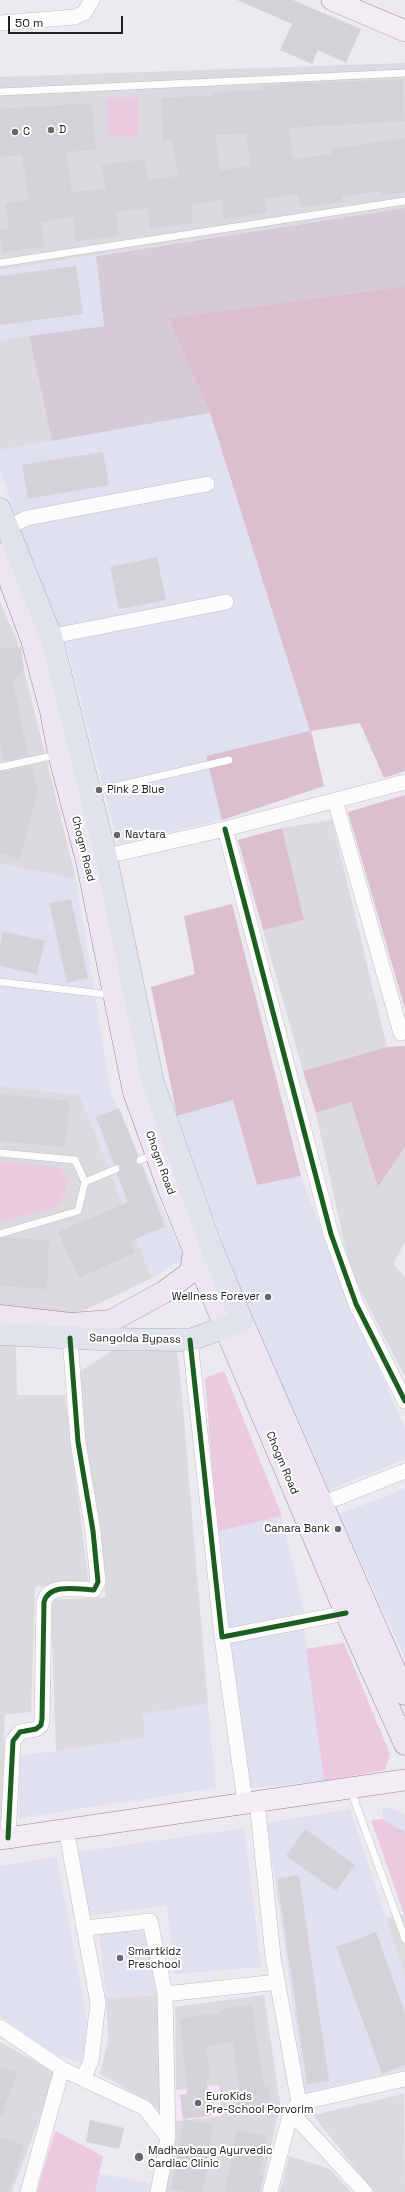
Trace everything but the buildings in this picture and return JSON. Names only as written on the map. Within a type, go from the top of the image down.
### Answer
[{"type":"highway","name":"Chogm Road","points":[[3,523],[42,638],[90,793],[97,859],[153,1082],[211,1246],[234,1324]]},
{"type":"highway","name":"Sangolda Bypass","points":[[0,1334],[70,1338],[190,1340],[234,1324]]},
{"type":"main road","name":"Chogm Road","points":[[2,567],[42,638],[51,711],[59,754],[97,859],[114,995],[148,1157],[194,1251],[234,1324],[322,1504],[405,1694]]},
{"type":"main road","name":"Sangolda Bypass","points":[[0,1316],[71,1324],[111,1321],[164,1292],[191,1272],[194,1251]]},
{"type":"main road","name":"Chogm Road","points":[[234,1324],[346,1613],[405,1744]]},
{"type":"street","points":[[0,23],[75,17],[84,13],[92,0]]},
{"type":"street","points":[[332,0],[405,31]]},
{"type":"street","points":[[3,523],[207,484]]},
{"type":"street","points":[[42,638],[226,602]]},
{"type":"street","points":[[97,859],[225,829],[405,782]]},
{"type":"street","points":[[335,800],[401,1033]]},
{"type":"street","points":[[225,829],[331,1234],[356,1304],[405,1402]]},
{"type":"street","points":[[70,1338],[78,1442],[93,1531],[98,1582],[97,1587],[94,1590],[58,1589],[50,1591],[46,1595],[44,1602],[41,1725],[36,1729],[20,1732],[13,1741],[4,1839],[251,1801],[351,1789],[405,1780]]},
{"type":"street","points":[[190,1340],[222,1637],[251,1801],[295,2108],[270,2192]]},
{"type":"street","points":[[322,1504],[405,1471]]},
{"type":"street","points":[[222,1637],[346,1613]]},
{"type":"street","points":[[66,1829],[98,2003],[90,2061],[83,2079]]},
{"type":"street","points":[[85,1928],[150,1921],[165,1994],[168,2138],[158,2192]]},
{"type":"street","points":[[165,1994],[278,1982]]},
{"type":"street","points":[[0,2027],[62,2069],[145,2108],[168,2138]]},
{"type":"street","points":[[28,2192],[62,2069]]},
{"type":"street","points":[[295,2108],[405,2080]]},
{"type":"street","points":[[295,2108],[364,2192]]},
{"type":"lane","points":[[0,92],[405,73]]},
{"type":"lane","points":[[0,263],[405,201]]},
{"type":"lane","points":[[0,767],[59,754]]},
{"type":"lane","points":[[90,793],[229,760]]},
{"type":"lane","points":[[0,982],[114,995]]},
{"type":"lane","points":[[0,1153],[75,1160],[86,1182],[78,1210],[0,1234]]},
{"type":"lane","points":[[86,1182],[116,1169]]},
{"type":"lane","points":[[351,1789],[405,1939]]},
{"type":"shaded area","points":[[405,63],[405,208],[0,270],[0,77]]},
{"type":"shaded area","points":[[138,97],[139,136],[108,137],[107,98]]},
{"type":"shaded area","points":[[405,208],[405,286],[170,318],[210,413],[52,441],[29,336],[104,326],[96,256]]},
{"type":"shaded area","points":[[96,256],[104,326],[0,340],[0,270]]},
{"type":"shaded area","points":[[405,286],[405,771],[384,778],[360,723],[311,731],[324,786],[222,820],[206,756],[310,731],[210,413],[169,318]]},
{"type":"shaded area","points":[[29,336],[52,441],[0,450],[0,340]]},
{"type":"shaded area","points":[[210,413],[311,731],[206,756],[222,820],[118,844],[66,644],[20,528],[0,470],[0,450]]},
{"type":"shaded area","points":[[0,601],[17,641],[76,879],[0,864]]},
{"type":"shaded area","points":[[405,795],[405,1009],[348,812]]},
{"type":"shaded area","points":[[332,820],[387,1047],[303,1071],[263,930],[304,920],[282,828]]},
{"type":"shaded area","points":[[282,828],[304,920],[263,930],[238,840]]},
{"type":"shaded area","points":[[0,864],[76,879],[111,1093],[184,1258],[152,1278],[80,1095],[0,1086]]},
{"type":"shaded area","points":[[232,904],[301,1176],[257,1185],[233,1100],[177,1116],[151,987],[195,974],[184,916]]},
{"type":"shaded area","points":[[405,1046],[405,1147],[378,1187],[351,1102],[316,1113],[303,1071],[387,1047]]},
{"type":"shaded area","points":[[0,1086],[80,1095],[152,1278],[75,1315],[0,1306]]},
{"type":"shaded area","points":[[233,1100],[257,1185],[301,1176],[333,1262],[405,1429],[405,1459],[329,1490],[244,1300],[177,1116]]},
{"type":"shaded area","points":[[351,1102],[379,1186],[405,1147],[405,1242],[393,1264],[405,1277],[405,1377],[350,1270],[316,1113]]},
{"type":"shaded area","points":[[0,1161],[60,1168],[68,1182],[65,1193],[56,1207],[0,1222]]},
{"type":"shaded area","points":[[176,1344],[181,1385],[208,1704],[143,1714],[146,1738],[56,1751],[51,1600],[106,1597],[79,1388],[82,1370],[115,1349]]},
{"type":"shaded area","points":[[0,1345],[16,1345],[17,1395],[65,1395],[89,1585],[35,1587],[31,1712],[5,1715],[2,1821],[0,1821]]},
{"type":"shaded area","points":[[224,1371],[282,1516],[217,1532],[205,1378]]},
{"type":"shaded area","points":[[405,1489],[405,1658],[339,1514]]},
{"type":"shaded area","points":[[282,1516],[304,1612],[227,1629],[217,1532]]},
{"type":"shaded area","points":[[304,1629],[324,1781],[246,1789],[230,1642]]},
{"type":"shaded area","points":[[344,1643],[390,1754],[385,1770],[324,1781],[306,1649]]},
{"type":"shaded area","points":[[208,1704],[216,1788],[19,1818],[20,1756],[145,1738],[143,1714]]},
{"type":"shaded area","points":[[383,1806],[399,1811],[405,1815],[405,1832],[382,1819]]},
{"type":"shaded area","points":[[350,1809],[405,1978],[405,2070],[305,2093],[267,1823]]},
{"type":"shaded area","points":[[382,1819],[405,1832],[405,1917],[371,1820]]},
{"type":"shaded area","points":[[244,1828],[261,1967],[174,1974],[167,1905],[89,1916],[77,1852]]},
{"type":"shaded area","points":[[57,1857],[87,2020],[82,2063],[56,2055],[0,2016],[0,1866]]},
{"type":"shaded area","points":[[405,1914],[405,1978],[386,1918]]},
{"type":"shaded area","points":[[145,1927],[157,1995],[106,1998],[99,1932]]},
{"type":"shaded area","points":[[157,1995],[163,2115],[149,2102],[100,2074],[108,2040],[106,1998]]},
{"type":"shaded area","points":[[264,1995],[280,2104],[261,2192],[164,2192],[176,2132],[176,2121],[221,2116],[219,2085],[176,2090],[175,2007]]},
{"type":"shaded area","points":[[0,2042],[56,2073],[12,2192],[0,2192]]},
{"type":"shaded area","name":"EuroKids Pre-School Porvorim","points":[[219,2085],[221,2116],[176,2121],[176,2090]]},
{"type":"shaded area","points":[[404,2094],[405,2192],[374,2192],[313,2115]]},
{"type":"shaded area","points":[[55,2131],[103,2156],[95,2192],[37,2192]]},
{"type":"shaded area","points":[[289,2156],[330,2169],[351,2192],[280,2192]]},
{"type":"shaded area","points":[[99,2173],[151,2184],[149,2192],[95,2192]]},
{"type":"cycle path","points":[[225,829],[331,1234],[356,1304],[405,1401]]},
{"type":"cycle path","points":[[8,1838],[13,1741],[20,1732],[36,1729],[41,1725],[42,1719],[44,1602],[47,1596],[52,1592],[64,1588],[94,1590],[98,1582],[93,1531],[78,1442],[70,1338]]},
{"type":"cycle path","points":[[190,1340],[222,1637],[346,1613]]},
{"type":"place","name":"D","points":[[51,130]]},
{"type":"place","name":"C","points":[[15,132]]},
{"type":"place","name":"Pink 2 Blue","points":[[99,790]]},
{"type":"place","name":"Navtara","points":[[117,835]]},
{"type":"place","name":"Wellness Forever","points":[[268,1297]]},
{"type":"place","name":"Canara Bank","points":[[338,1529]]},
{"type":"place","name":"Smartkidz Preschool","points":[[120,1958]]},
{"type":"place","name":"EuroKids Pre-School Porvorim","points":[[198,2103]]},
{"type":"place","name":"Madhavbaug Ayurvedic Cardiac Clinic","points":[[139,2157]]}]
